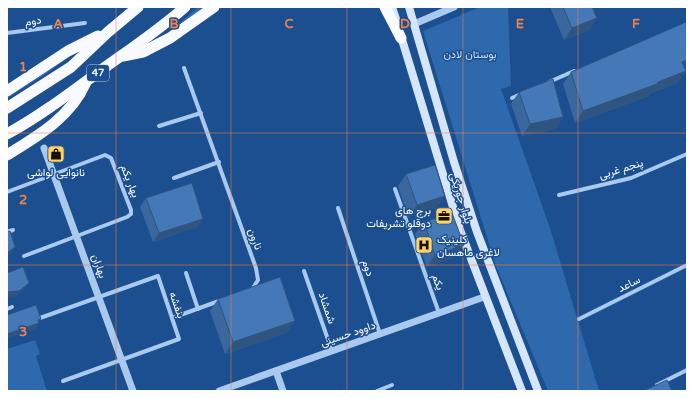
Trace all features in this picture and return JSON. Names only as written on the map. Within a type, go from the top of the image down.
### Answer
[{"type":"highway","name":"47","points":[[7,108],[71,67],[108,32],[138,7]]},
{"type":"highway","name":"47","points":[[7,134],[23,126],[119,57],[185,7]]},
{"type":"highway","points":[[119,57],[142,52],[170,38],[214,7]]},
{"type":"highway","points":[[385,7],[401,38]]},
{"type":"highway","points":[[7,91],[68,51],[108,32]]},
{"type":"highway","points":[[7,155],[38,136],[66,113],[81,94],[86,81]]},
{"type":"main road","name":"بلوار جوریکی","points":[[392,7],[460,230],[484,298],[522,391]]},
{"type":"main road","name":"بلوار جوریکی","points":[[409,7],[454,162],[477,232],[538,391]]},
{"type":"main road","points":[[460,230],[477,232]]},
{"type":"street","points":[[414,24],[454,7]]},
{"type":"street","name":"دوم","points":[[7,33],[85,23]]},
{"type":"street","name":"نارون","points":[[184,68],[219,162],[258,276],[256,285],[246,291]]},
{"type":"street","points":[[541,86],[578,70]]},
{"type":"street","points":[[512,98],[527,92]]},
{"type":"street","points":[[159,126],[200,113]]},
{"type":"street","name":"بهاران","points":[[44,148],[133,391]]},
{"type":"street","name":"پنجم غربی","points":[[559,195],[631,178],[687,154]]},
{"type":"street","name":"بهار یکم","points":[[54,175],[105,155],[109,155],[125,195],[131,214],[76,236]]},
{"type":"street","points":[[174,178],[219,162]]},
{"type":"street","points":[[7,192],[54,175]]},
{"type":"street","name":"یکم","points":[[395,189],[439,313]]},
{"type":"street","name":"دوم","points":[[338,208],[380,334]]},
{"type":"street","points":[[7,232],[13,230]]},
{"type":"street","points":[[24,256],[76,236]]},
{"type":"street","name":"ساعد","points":[[578,319],[687,265]]},
{"type":"street","name":"شمشاد","points":[[304,271],[332,351]]},
{"type":"street","points":[[186,273],[198,309]]},
{"type":"street","name":"بنفشه","points":[[98,297],[158,276],[180,339],[122,360]]},
{"type":"street","points":[[40,318],[98,297]]},
{"type":"street","name":"داوود حسینی","points":[[219,391],[484,298]]},
{"type":"street","points":[[172,318],[226,299]]},
{"type":"street","points":[[7,309],[12,307]]},
{"type":"street","points":[[63,381],[122,360]]},
{"type":"street","points":[[650,388],[687,370]]},
{"type":"street","points":[[276,371],[283,391]]},
{"type":"street","points":[[377,391],[392,385]]},
{"type":"green space","points":[[198,7],[208,7],[170,32]]},
{"type":"green space","name":"بوستان لادن","points":[[480,7],[508,7],[511,86],[501,89],[550,228],[599,391],[548,391],[496,266],[423,31]]},
{"type":"green space","points":[[76,51],[46,74],[7,98],[7,93]]},
{"type":"green space","points":[[35,340],[40,354],[36,356],[47,391],[7,391],[7,349]]},
{"type":"building","points":[[563,7],[592,7],[597,18],[572,28]]},
{"type":"building","points":[[686,22],[687,60],[682,62],[686,71],[658,82],[657,84],[583,111],[571,72]]},
{"type":"building","points":[[553,79],[563,117],[530,124],[519,92]]},
{"type":"building","points":[[435,165],[445,196],[417,205],[406,174]]},
{"type":"building","points":[[192,183],[203,219],[159,233],[146,198]]},
{"type":"building","points":[[452,213],[464,245],[435,255],[424,222]]},
{"type":"building","points":[[10,231],[15,247],[7,253],[7,232]]},
{"type":"building","points":[[23,267],[29,283],[19,291],[7,292],[7,273]]},
{"type":"building","points":[[280,277],[295,321],[233,342],[218,299]]},
{"type":"building","points":[[36,305],[41,319],[38,320],[39,323],[7,334],[7,315]]},
{"type":"building","points":[[667,380],[672,391],[643,391]]},
{"type":"place","name":"نانوایی لواشی","points":[[56,154]]},
{"type":"place","name":"برج های دوقلو تشریفات","points":[[444,216]]},
{"type":"place","name":"کلینیک لاغری ماهسان","points":[[424,245]]}]
